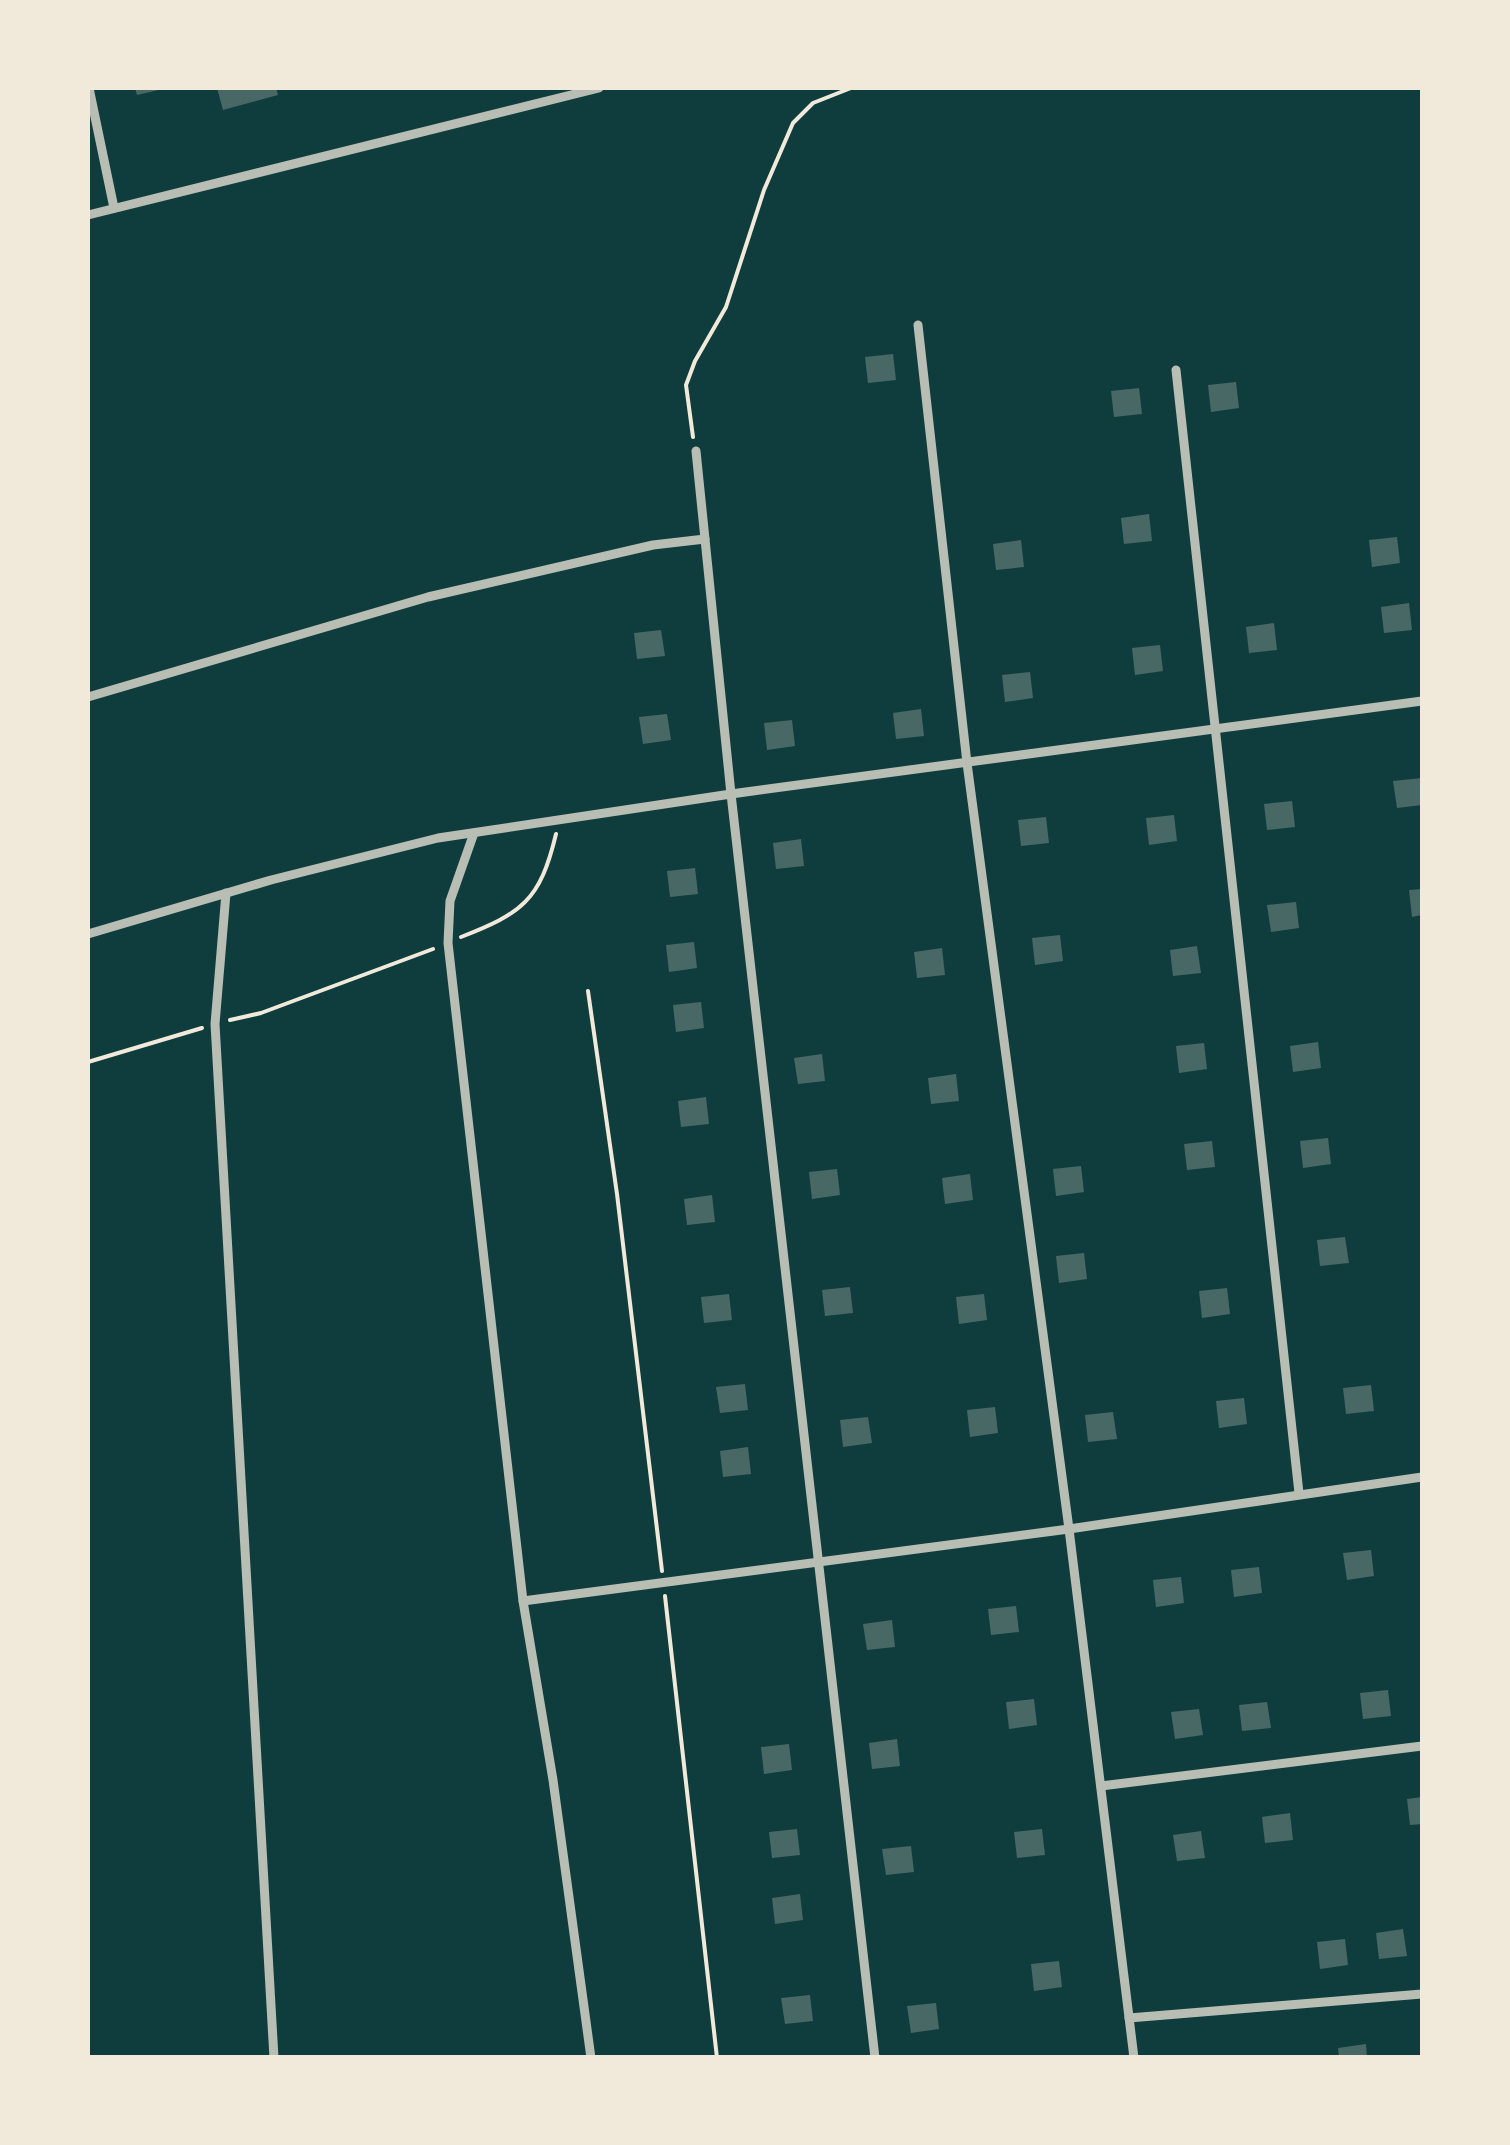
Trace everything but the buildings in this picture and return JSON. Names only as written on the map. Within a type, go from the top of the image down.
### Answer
[{"type":"street","points":[[89,88],[114,208]]},
{"type":"street","points":[[88,215],[600,88]]},
{"type":"street","points":[[918,324],[966,762],[1069,1529],[1134,2058]]},
{"type":"street","points":[[1176,370],[1298,1493]]},
{"type":"street","points":[[696,452],[731,794],[875,2058]]},
{"type":"street","points":[[88,697],[428,597],[653,545],[705,539]]},
{"type":"street","points":[[88,934],[374,852],[474,833],[731,794],[1422,701]]},
{"type":"street","points":[[474,833],[450,901],[448,942],[523,1601],[553,1780],[591,2058]]},
{"type":"street","points":[[226,893],[215,1024],[274,2058]]},
{"type":"street","points":[[523,1601],[1422,1478]]},
{"type":"street","points":[[1101,1786],[1422,1746]]},
{"type":"street","points":[[1129,2018],[1422,1994]]},
{"type":"path","points":[[696,452],[686,384],[694,361],[726,307],[764,190],[793,123],[813,103],[851,88]]},
{"type":"path","points":[[88,1062],[260,1013],[519,911],[546,868],[560,820]]},
{"type":"path","points":[[588,991],[619,1214],[717,2058]]}]
